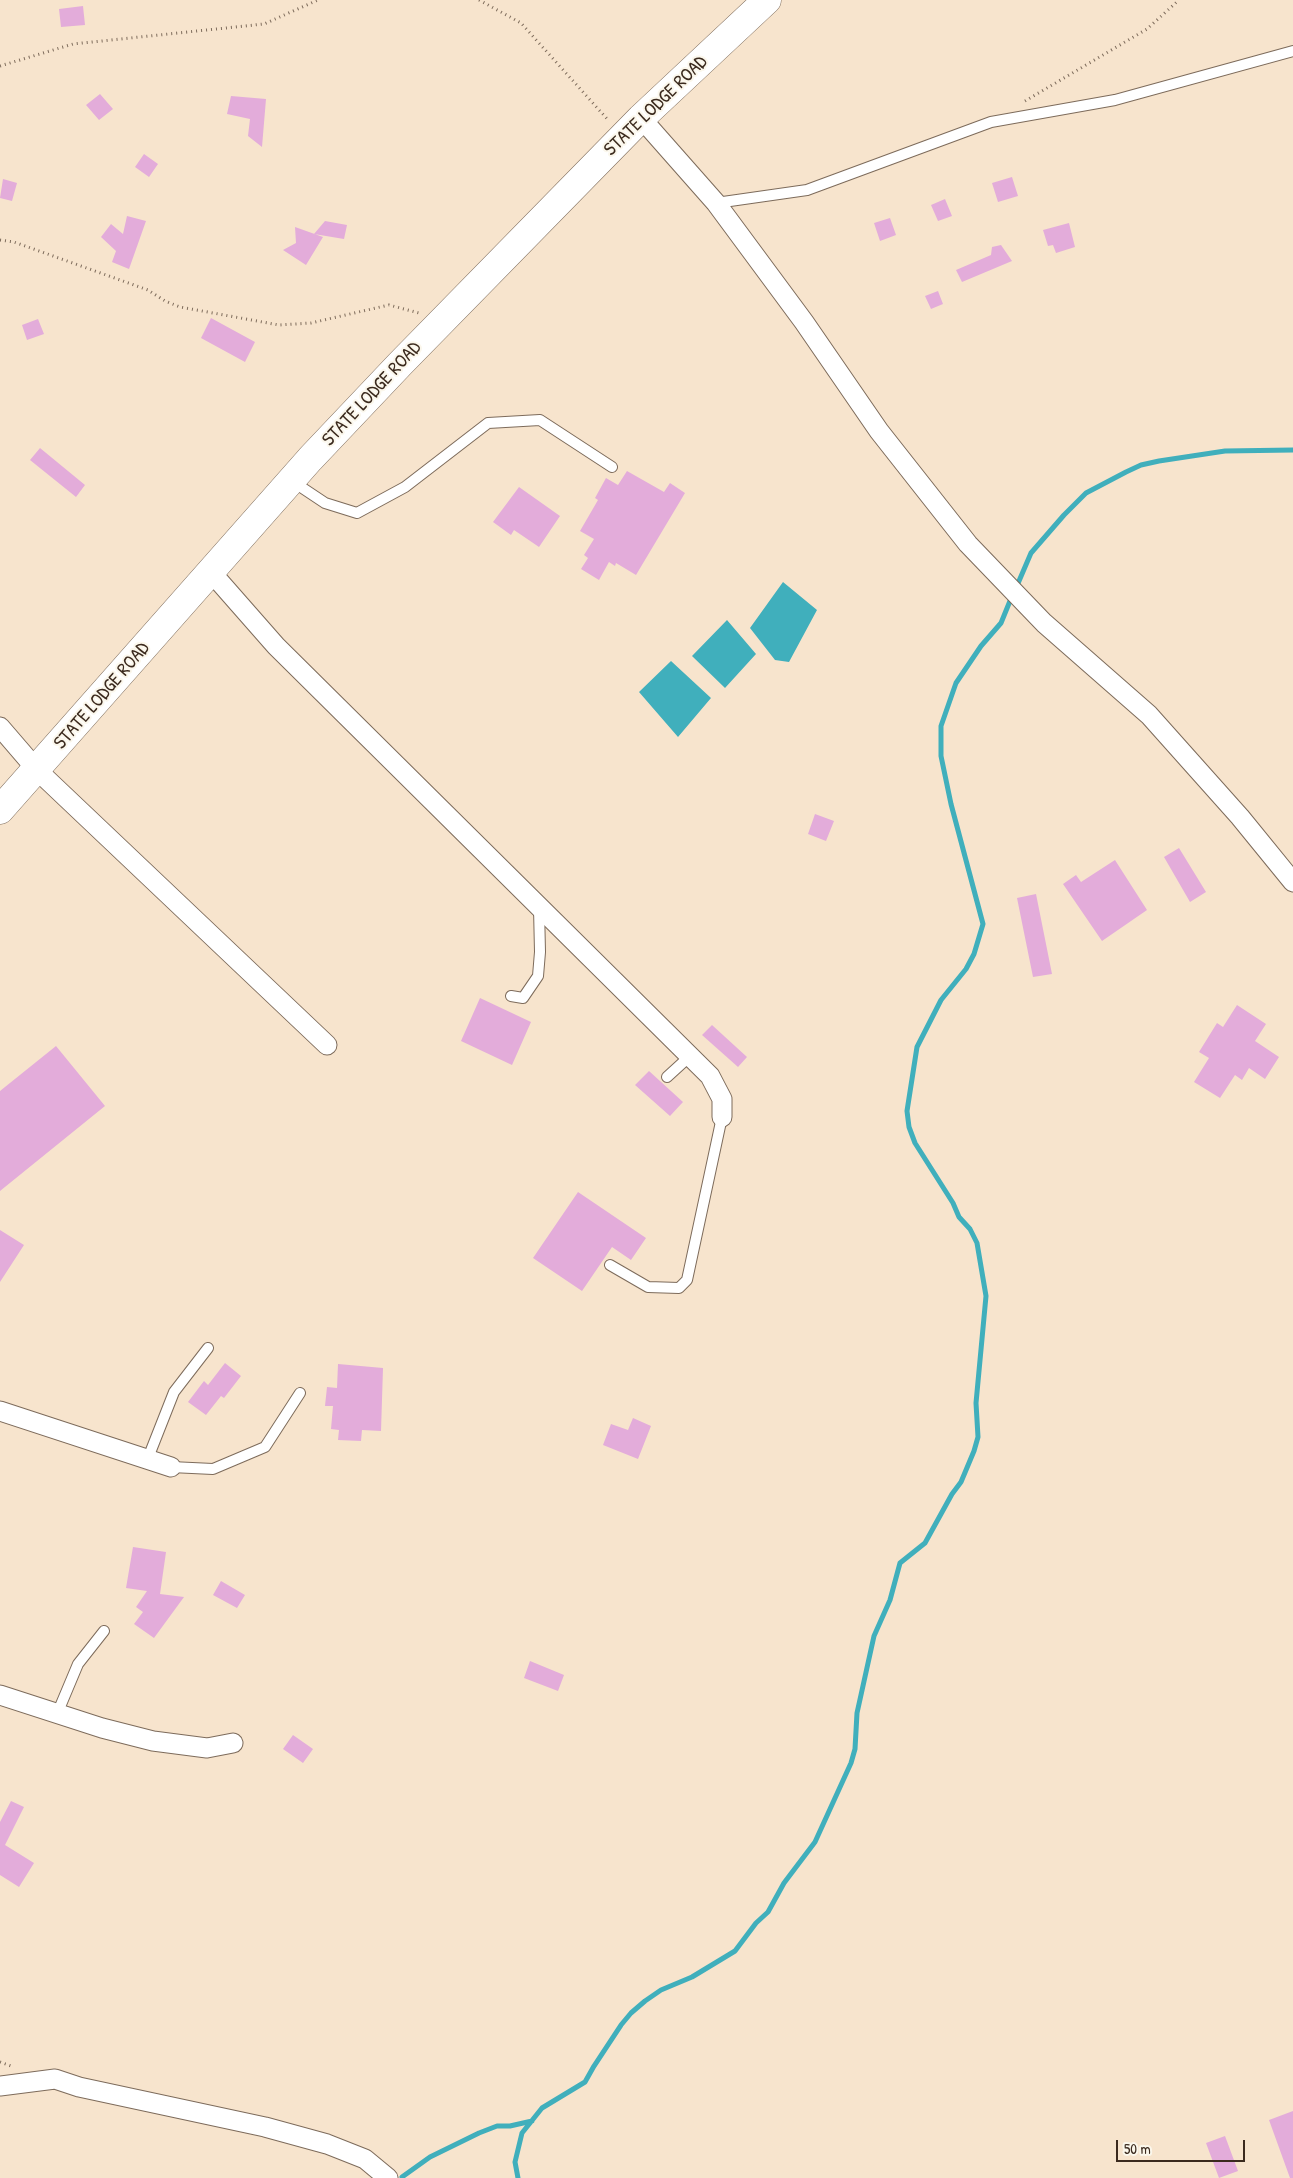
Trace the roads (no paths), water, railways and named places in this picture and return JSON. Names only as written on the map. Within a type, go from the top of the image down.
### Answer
[{"type":"street","name":"STATE LODGE ROAD","points":[[0,810],[292,480],[443,320],[632,128],[767,0]]},
{"type":"street","points":[[632,128],[716,203],[804,322],[879,431],[968,544],[1044,623],[1149,715],[1240,817],[1293,882]]},
{"type":"street","points":[[211,572],[276,646],[710,1076],[722,1098],[722,1117]]},
{"type":"street","points":[[0,726],[37,770],[328,1045]]},
{"type":"street","points":[[0,1411],[171,1467]]},
{"type":"street","points":[[0,1695],[56,1714],[153,1741],[207,1748],[232,1743]]},
{"type":"street","points":[[0,2086],[55,2079],[88,2089],[265,2127],[327,2144],[364,2159],[388,2178]]},
{"type":"lane","points":[[716,203],[807,190],[991,122],[1115,100],[1293,52]]},
{"type":"lane","points":[[292,480],[325,503],[357,512],[405,487],[488,423],[540,420],[612,468]]},
{"type":"lane","points":[[510,996],[523,998],[538,976],[540,952],[539,908]]},
{"type":"lane","points":[[667,1077],[690,1056]]},
{"type":"lane","points":[[610,1265],[648,1287],[679,1288],[687,1280],[722,1117]]},
{"type":"lane","points":[[148,1458],[174,1392],[208,1348]]},
{"type":"lane","points":[[171,1467],[213,1469],[265,1447],[300,1393]]},
{"type":"lane","points":[[56,1714],[78,1664],[104,1631]]},
{"type":"water","points":[[783,582],[817,610],[789,662],[775,660],[750,628]]},
{"type":"water","points":[[727,620],[756,654],[725,688],[692,656]]},
{"type":"water","points":[[671,661],[711,698],[678,737],[639,692]]},
{"type":"waterway","points":[[1016,588],[1031,553],[1064,515],[1086,493],[1126,472],[1141,465],[1159,461],[1225,451],[1293,450]]},
{"type":"waterway","points":[[518,2178],[515,2162],[522,2133],[542,2108],[585,2082],[621,2025],[645,2001],[661,1990],[692,1977],[735,1951],[756,1923],[768,1912],[784,1883],[815,1842],[851,1763],[855,1749],[857,1713],[874,1636],[890,1600],[900,1563],[925,1543],[952,1494],[961,1482],[974,1451],[978,1437],[976,1403],[986,1296],[977,1243],[970,1229],[959,1217],[953,1203],[915,1143],[909,1127],[907,1111],[917,1047],[941,1000],[966,969],[974,954],[983,924],[951,804],[941,756],[941,726],[956,683],[981,646],[1001,623],[1012,596]]},
{"type":"waterway","points":[[402,2177],[430,2157],[479,2133],[497,2126],[510,2126],[532,2121]]}]
